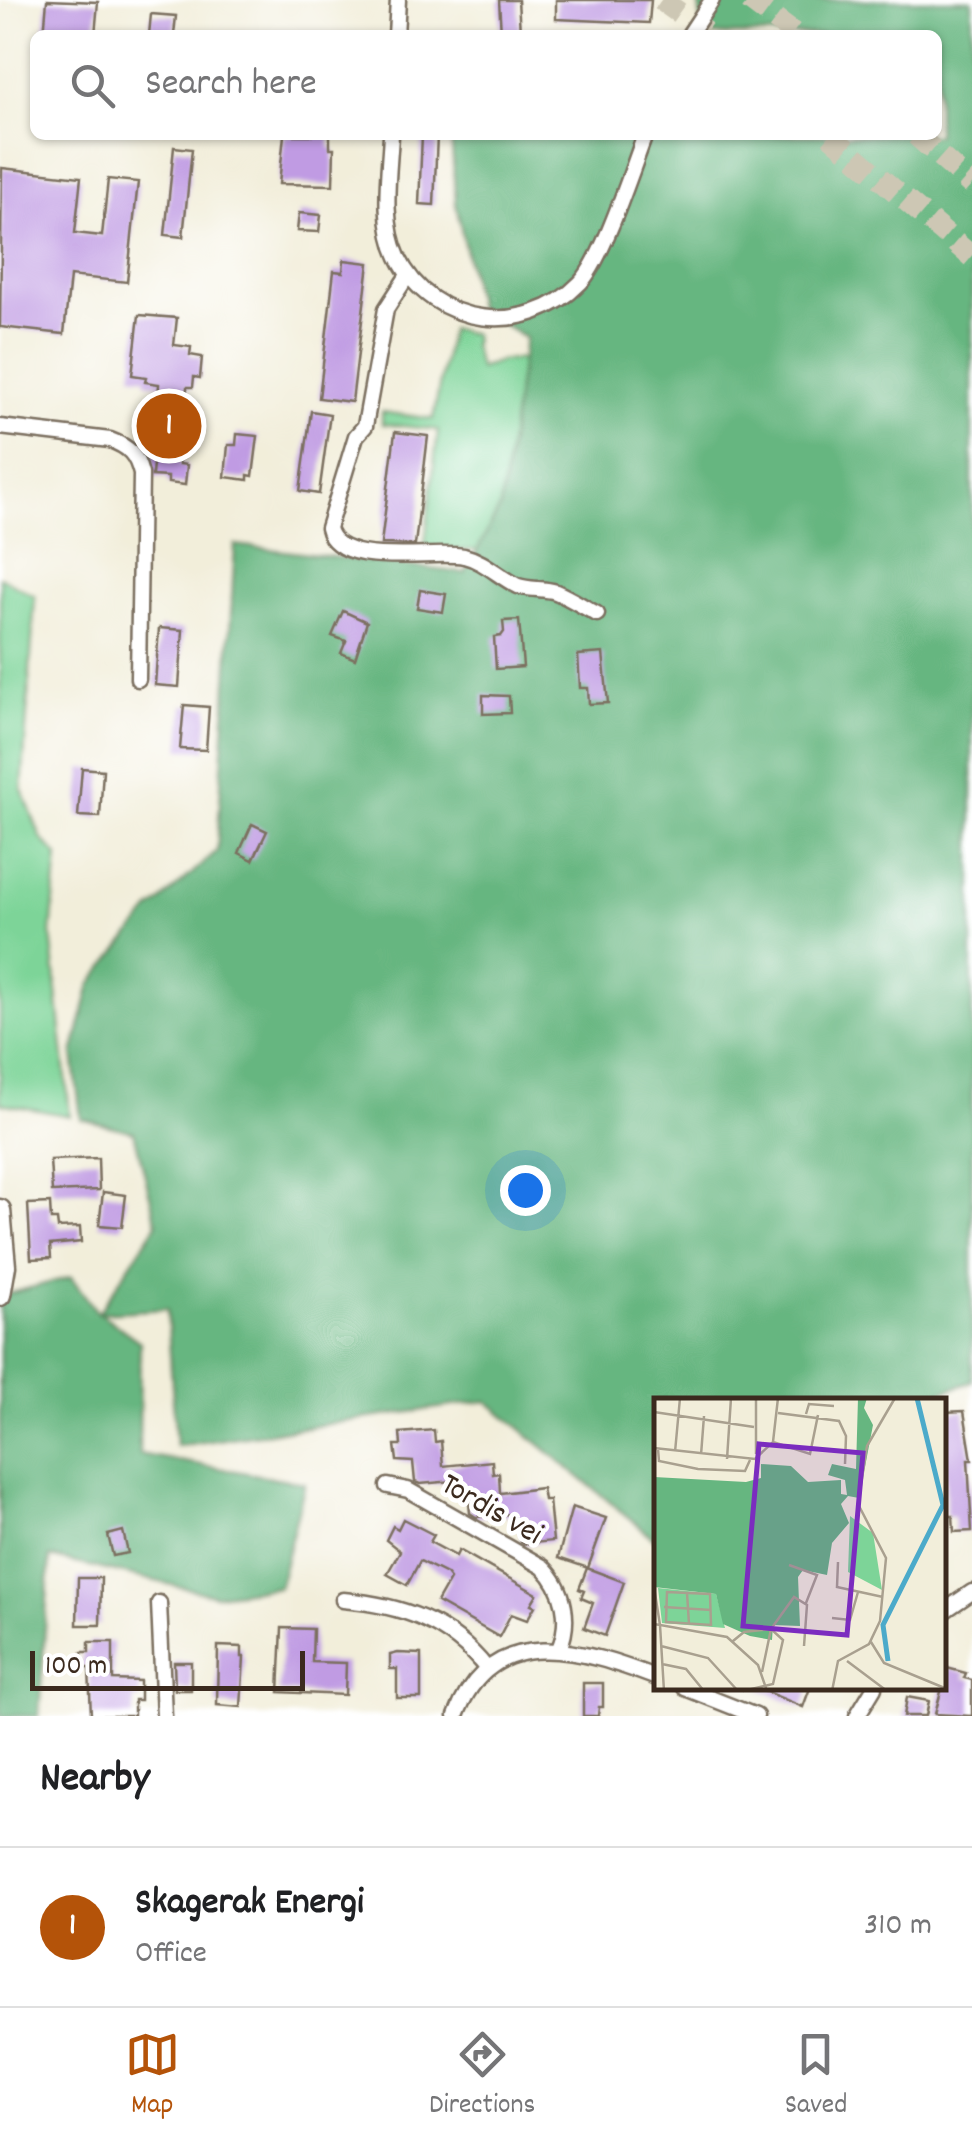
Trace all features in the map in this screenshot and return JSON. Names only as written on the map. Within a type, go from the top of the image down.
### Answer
[{"type":"main road","points":[[0,1210],[4,1240],[0,1294]]},
{"type":"street","points":[[396,30],[398,0]]},
{"type":"street","points":[[692,30],[712,0]]},
{"type":"street","points":[[392,140],[388,217],[396,254],[420,289],[440,303],[475,318],[496,320],[527,316],[563,298],[583,280],[610,225],[643,140]]},
{"type":"street","points":[[408,274],[386,309],[365,426],[356,436],[328,528],[330,536],[340,546],[374,554],[462,556],[490,566],[519,586],[554,591],[597,614]]},
{"type":"street","points":[[0,427],[110,440],[126,445],[137,457],[141,474],[138,679]]},
{"type":"street","name":"Tordis vei","points":[[388,1486],[408,1490],[543,1567],[558,1586],[564,1609],[565,1636],[559,1650]]},
{"type":"street","points":[[947,1610],[972,1592]]},
{"type":"street","points":[[343,1600],[423,1616],[447,1629],[487,1669]]},
{"type":"street","points":[[160,1604],[164,1716]]},
{"type":"street","points":[[456,1716],[487,1669],[522,1653],[579,1652],[654,1677]]},
{"type":"street","points":[[694,1691],[756,1716]]},
{"type":"street","points":[[857,1716],[872,1691]]},
{"type":"green space","points":[[699,0],[972,0],[972,1382],[929,1398],[654,1398],[654,1538],[487,1401],[176,1446],[167,1309],[100,1313],[140,1342],[139,1454],[305,1483],[279,1587],[216,1595],[50,1557],[39,1716],[0,1716],[0,1296],[71,1277],[98,1313],[157,1224],[134,1132],[81,1119],[73,1054],[91,984],[150,911],[217,851],[235,545],[465,573],[500,508],[525,338],[477,308],[456,204],[451,140],[942,140],[942,30],[702,30]]},
{"type":"green space","points":[[450,329],[474,334],[479,369],[499,361],[522,359],[500,508],[478,550],[424,551],[438,430],[382,424],[382,412],[433,419]]},
{"type":"green space","points":[[0,577],[35,596],[22,789],[41,838],[58,856],[51,934],[70,1116],[0,1103]]},
{"type":"building","points":[[47,0],[98,2],[95,30],[44,30]]},
{"type":"building","points":[[499,0],[518,0],[520,30],[501,30]]},
{"type":"building","points":[[556,0],[651,0],[649,23],[556,19]]},
{"type":"building","points":[[151,14],[176,16],[175,30],[149,30]]},
{"type":"building","points":[[283,140],[330,140],[330,148],[334,148],[333,185],[279,184]]},
{"type":"building","points":[[422,140],[437,140],[434,205],[419,204]]},
{"type":"building","points":[[174,147],[192,149],[183,237],[165,235]]},
{"type":"building","points":[[2,168],[81,177],[75,233],[102,236],[108,179],[138,182],[127,282],[70,276],[64,334],[0,327]]},
{"type":"building","points":[[299,213],[321,215],[319,232],[297,231]]},
{"type":"building","points":[[344,260],[369,263],[352,402],[319,398],[334,271],[343,272]]},
{"type":"building","points":[[139,315],[177,318],[174,345],[191,347],[190,355],[202,357],[200,378],[194,377],[193,387],[187,387],[179,464],[187,465],[185,485],[168,483],[168,477],[152,476],[159,384],[132,375]]},
{"type":"building","points":[[311,411],[330,414],[319,494],[300,491]]},
{"type":"building","points":[[395,432],[428,436],[415,545],[381,544]]},
{"type":"building","points":[[237,434],[258,436],[253,476],[248,475],[248,480],[225,477],[228,445],[236,445]]},
{"type":"building","points":[[420,590],[446,594],[443,612],[417,608]]},
{"type":"building","points":[[343,611],[367,622],[355,659],[341,653],[346,641],[332,636]]},
{"type":"building","points":[[519,620],[523,667],[496,669],[494,637],[504,632],[503,621]]},
{"type":"building","points":[[159,628],[183,630],[179,687],[155,685]]},
{"type":"building","points":[[603,653],[608,703],[589,704],[588,688],[580,688],[578,655]]},
{"type":"building","points":[[483,695],[509,696],[510,713],[483,714]]},
{"type":"building","points":[[184,705],[209,707],[206,750],[180,749]]},
{"type":"building","points":[[82,768],[103,770],[100,817],[78,816]]},
{"type":"building","points":[[252,824],[267,831],[253,860],[239,853]]},
{"type":"building","points":[[98,1158],[99,1190],[52,1192],[50,1160]]},
{"type":"building","points":[[103,1192],[126,1195],[122,1227],[99,1225]]},
{"type":"building","points":[[50,1203],[51,1220],[57,1220],[58,1228],[80,1227],[81,1242],[50,1245],[51,1258],[31,1259],[28,1204]]},
{"type":"building","points":[[964,1411],[972,1460],[968,1460],[972,1531],[954,1532],[953,1516],[947,1516],[947,1412]]},
{"type":"building","points":[[434,1430],[435,1442],[441,1441],[443,1466],[492,1461],[493,1474],[499,1473],[500,1493],[542,1488],[544,1500],[549,1500],[553,1541],[524,1544],[519,1521],[511,1522],[510,1514],[476,1517],[470,1513],[468,1494],[461,1495],[460,1487],[454,1487],[453,1481],[415,1482],[413,1462],[397,1461],[395,1445],[401,1445],[400,1433]]},
{"type":"building","points":[[572,1507],[606,1518],[588,1568],[558,1558]]},
{"type":"building","points":[[403,1519],[434,1535],[430,1542],[456,1556],[459,1550],[537,1594],[527,1620],[511,1614],[499,1637],[437,1602],[450,1579],[446,1574],[420,1561],[407,1585],[387,1574],[400,1551],[386,1540],[393,1526],[398,1529]]},
{"type":"building","points":[[123,1531],[128,1553],[113,1556],[108,1535]]},
{"type":"building","points":[[587,1568],[624,1582],[605,1636],[584,1628],[593,1603],[581,1598],[584,1591],[579,1589]]},
{"type":"building","points":[[78,1578],[101,1578],[100,1625],[77,1625]]},
{"type":"building","points":[[282,1628],[313,1629],[312,1662],[346,1663],[345,1695],[279,1692]]},
{"type":"building","points":[[89,1642],[113,1642],[113,1680],[140,1681],[140,1700],[134,1700],[134,1716],[91,1716],[89,1668],[82,1668],[82,1652],[89,1652]]},
{"type":"building","points":[[218,1646],[242,1647],[241,1707],[217,1705]]},
{"type":"building","points":[[421,1654],[421,1698],[397,1698],[397,1669],[390,1669],[390,1655]]},
{"type":"building","points":[[174,1662],[191,1662],[191,1690],[175,1690]]},
{"type":"building","points":[[947,1668],[966,1673],[964,1678],[972,1680],[972,1716],[935,1714],[941,1691],[947,1691]]},
{"type":"building","points":[[583,1683],[603,1683],[603,1707],[599,1707],[598,1716],[583,1716]]},
{"type":"building","points":[[764,1691],[809,1691],[803,1707]]},
{"type":"building","points":[[907,1697],[929,1701],[926,1716],[904,1716]]},
{"type":"tunnel","points":[[661,0],[703,30]]},
{"type":"tunnel","points":[[749,0],[789,30]]},
{"type":"tunnel","points":[[836,140],[972,257]]},
{"type":"tunnel","points":[[922,140],[972,185]]},
{"type":"place","name":"Skagerak Energi","points":[[169,426]]}]
